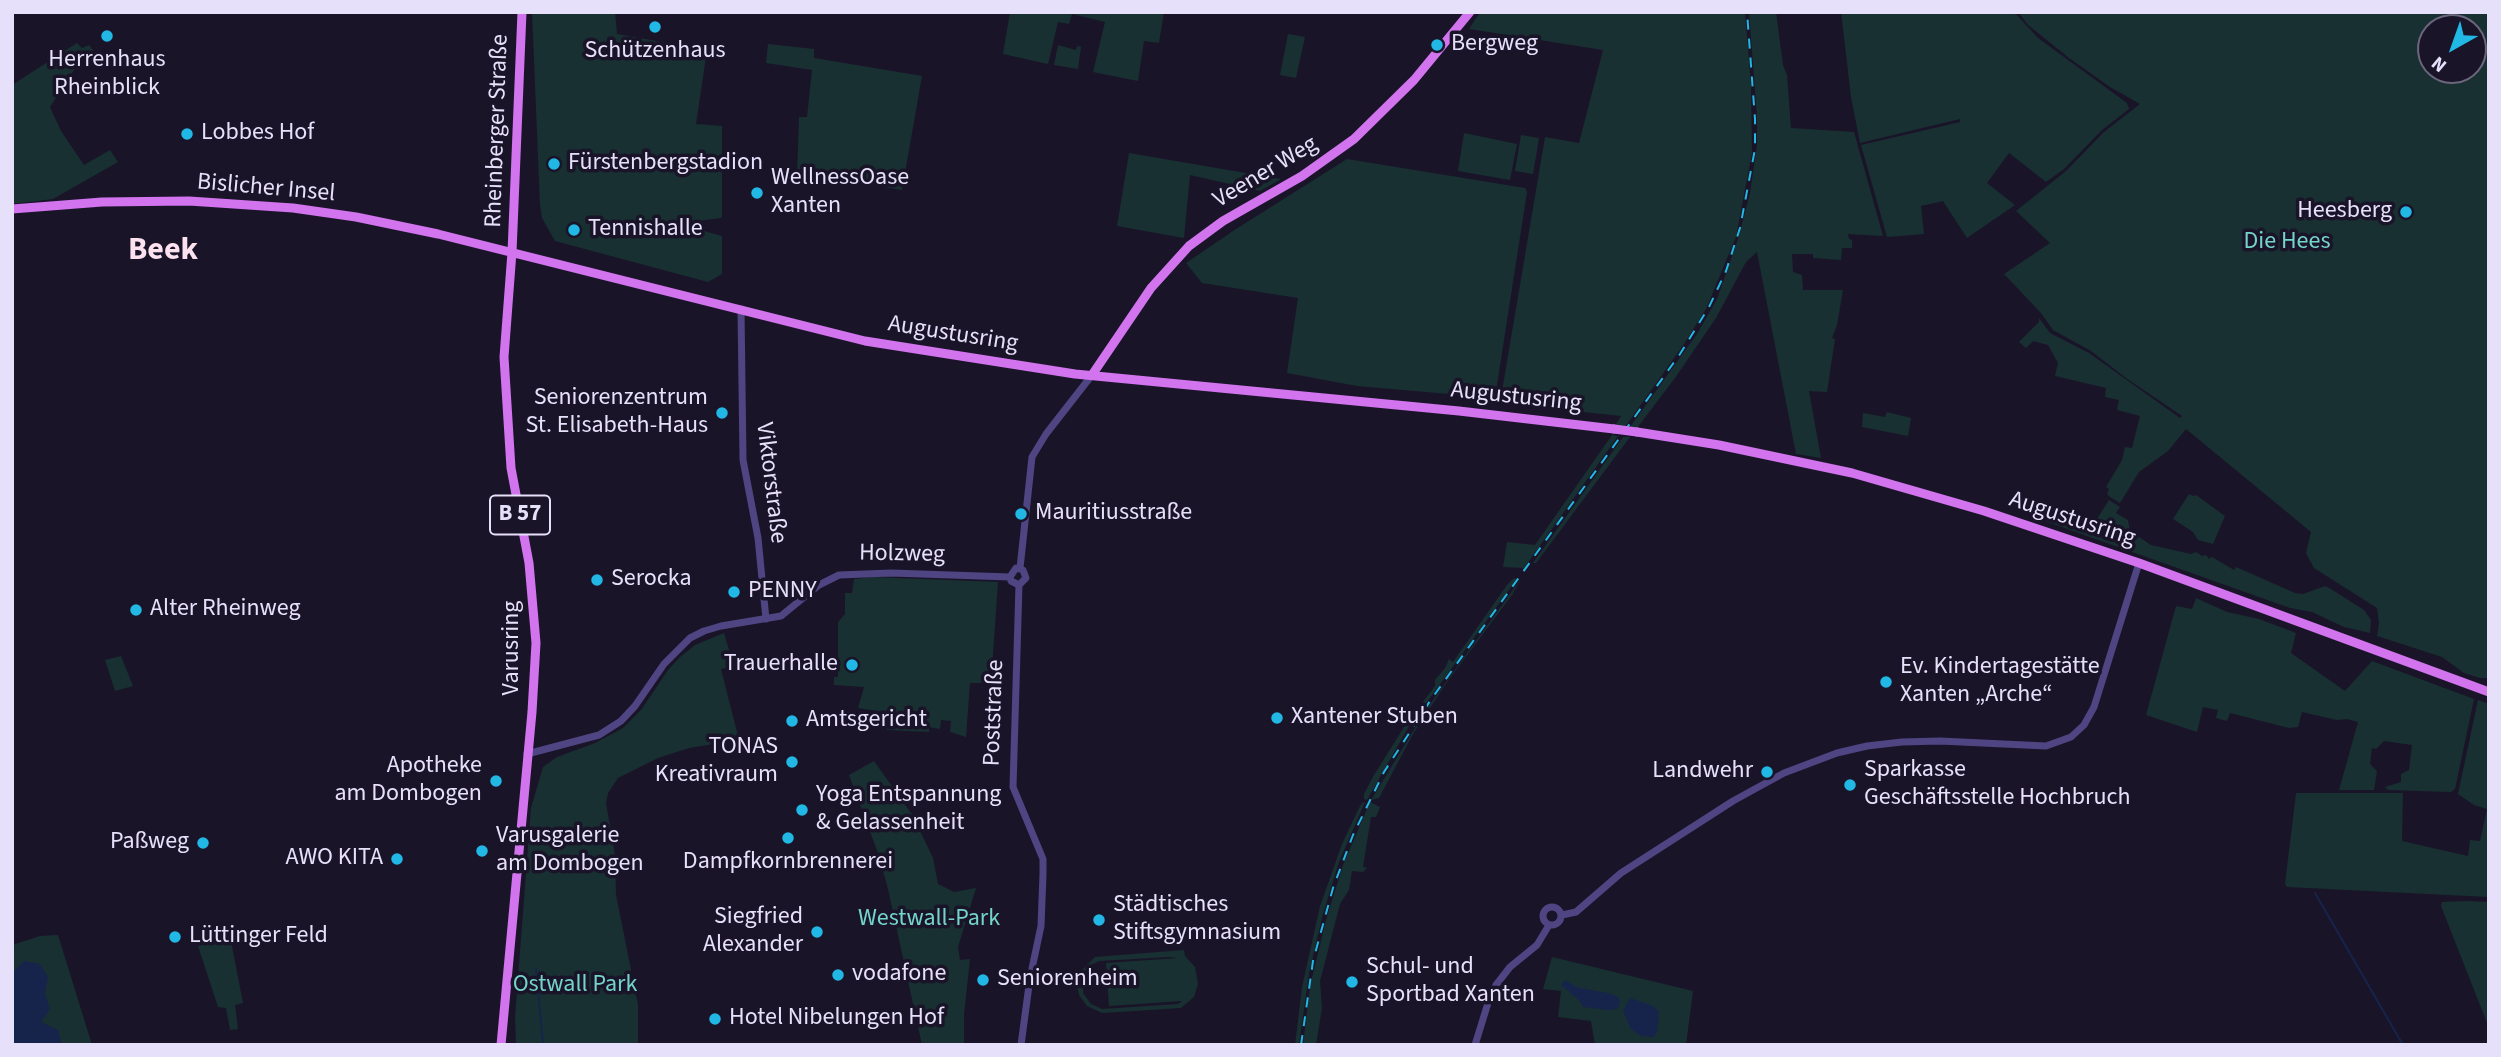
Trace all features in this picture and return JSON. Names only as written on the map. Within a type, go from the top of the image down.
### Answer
[{"type":"main road","name":"Rheinberger Straße","points":[[512,252],[522,12]]},
{"type":"main road","name":"Veener Weg","points":[[1092,375],[1151,288],[1189,246],[1223,221],[1312,170],[1354,139],[1414,80],[1470,12]]},
{"type":"main road","name":"Bislicher Insel","points":[[12,209],[138,201],[255,205],[356,217],[512,252]]},
{"type":"main road","name":"Augustusring","points":[[512,252],[865,341],[1092,375],[1484,413],[1637,432],[1719,445],[1871,477],[2139,562],[2489,692]]},
{"type":"main road","name":"Varusring","points":[[501,1045],[536,643],[529,563],[509,444],[504,357],[512,252]]},
{"type":"street","name":"Viktorstraße","points":[[741,309],[743,460],[758,538],[766,619]]},
{"type":"street","name":"Poststraße","points":[[1021,1045],[1030,978],[1040,932],[1044,874],[1042,859],[1013,787],[1019,585],[1026,578],[1020,568],[1032,457],[1092,375]]},
{"type":"street","points":[[1562,915],[1576,912],[1621,873],[1733,801],[1784,773],[1828,756],[1867,746],[1894,743],[1940,741],[2046,746],[2058,744],[2075,735],[2088,720],[2094,707],[2139,562]]},
{"type":"street","points":[[1019,585],[1014,584],[1010,577],[1013,570],[1020,568]]},
{"type":"street","name":"Holzweg","points":[[527,754],[599,735],[621,720],[635,706],[664,664],[690,638],[721,626],[781,616],[819,585],[839,575],[891,573],[1010,577]]},
{"type":"street","points":[[1549,925],[1543,918],[1546,909],[1555,907],[1562,915]]},
{"type":"street","points":[[1475,1045],[1496,985],[1510,967],[1540,942],[1549,925],[1558,923],[1562,915]]},
{"type":"green space","points":[[532,12],[615,12],[617,34],[707,50],[696,124],[722,126],[722,216],[689,222],[690,227],[722,236],[722,274],[708,282],[555,241],[542,218],[540,205]]},
{"type":"green space","points":[[1010,12],[1164,12],[1159,43],[1144,41],[1138,81],[1093,72],[1105,22],[1072,14],[1069,24],[1058,22],[1048,64],[1003,54]]},
{"type":"green space","points":[[1480,12],[1745,12],[1751,85],[1752,153],[1736,237],[1706,309],[1625,427],[1615,426],[1621,416],[1500,403],[1545,137],[1579,143],[1603,50],[1469,29]]},
{"type":"green space","points":[[1749,12],[1776,12],[1783,65],[1787,75],[1791,128],[1854,132],[1883,236],[1848,234],[1852,240],[1852,248],[1842,248],[1841,260],[1813,258],[1813,254],[1792,254],[1793,272],[1802,275],[1803,290],[1843,290],[1832,338],[1835,339],[1827,392],[1809,391],[1821,458],[1796,454],[1757,252],[1746,262],[1716,318],[1675,378],[1637,428],[1630,427],[1697,334],[1717,299],[1738,239],[1750,193],[1757,145]]},
{"type":"green space","points":[[1841,12],[2014,12],[2038,38],[2127,103],[2129,109],[2102,130],[2064,169],[2046,182],[2009,153],[1987,183],[2015,205],[1967,238],[1943,201],[1921,206],[1924,234],[1887,237],[1861,145],[1960,122],[1960,119],[1860,143],[1851,97]]},
{"type":"green space","name":"Die Hees","points":[[2018,12],[2489,12],[2489,678],[2464,673],[2442,657],[2377,636],[2377,608],[2314,568],[2306,553],[2311,532],[2186,429],[2168,451],[2139,472],[2120,503],[2107,494],[2109,489],[2106,487],[2122,460],[2125,447],[2132,448],[2140,416],[2117,410],[2119,400],[2105,397],[2106,388],[2055,376],[2058,363],[2048,345],[2033,341],[2026,348],[2019,342],[2039,322],[2039,318],[2050,333],[2089,353],[2180,418],[2182,416],[2091,351],[2053,330],[2041,313],[2004,274],[2050,243],[2016,211],[2066,171],[2104,132],[2140,104],[2069,58],[2028,25]]},
{"type":"green space","points":[[1288,34],[1305,37],[1296,78],[1280,75]]},
{"type":"green space","points":[[77,43],[82,48],[89,45],[94,51],[74,70],[50,107],[61,131],[84,165],[110,150],[118,162],[53,199],[12,204],[12,85]]},
{"type":"green space","points":[[768,44],[814,49],[814,58],[922,76],[902,190],[797,175],[799,117],[807,117],[812,70],[766,63]]},
{"type":"green space","points":[[1058,45],[1076,50],[1077,46],[1081,47],[1078,69],[1054,65]]},
{"type":"green space","points":[[1464,133],[1517,144],[1510,180],[1458,171]]},
{"type":"green space","points":[[1521,135],[1539,138],[1533,174],[1515,171]]},
{"type":"green space","points":[[1129,153],[1281,179],[1260,191],[1190,175],[1184,238],[1117,226]]},
{"type":"green space","points":[[1347,159],[1525,188],[1527,192],[1495,398],[1357,386],[1287,373],[1298,298],[1202,283],[1186,263]]},
{"type":"green space","points":[[1887,412],[1911,418],[1908,436],[1862,427],[1863,413],[1885,417]]},
{"type":"green space","points":[[1612,435],[1618,436],[1524,568],[1503,567],[1507,542],[1535,545]]},
{"type":"green space","points":[[1623,437],[1630,437],[1536,563],[1533,563]]},
{"type":"green space","points":[[2189,494],[2196,495],[2225,516],[2213,544],[2198,540],[2193,532],[2173,519]]},
{"type":"green space","points":[[2109,500],[2120,507],[2116,513],[2128,520],[2130,531],[2151,545],[2191,554],[2196,552],[2209,559],[2212,557],[2234,570],[2236,567],[2295,593],[2303,594],[2325,586],[2331,589],[2364,610],[2371,620],[2370,633],[2344,627],[2312,612],[2290,608],[2042,520],[2047,506],[2073,513],[2093,525]]},
{"type":"green space","points":[[873,577],[998,582],[991,683],[970,683],[966,737],[950,732],[951,721],[941,720],[940,729],[929,727],[929,732],[887,730],[889,713],[858,708],[864,687],[834,685],[834,677],[838,677],[838,622],[845,614],[845,593],[852,593],[854,579]]},
{"type":"green space","points":[[1514,578],[1517,579],[1408,728],[1367,800],[1364,799],[1374,775],[1404,727],[1435,686],[1435,680],[1449,659],[1453,662]]},
{"type":"green space","points":[[1521,579],[1413,734],[1379,798],[1371,800],[1428,707]]},
{"type":"green space","points":[[2196,598],[2227,612],[2259,619],[2296,633],[2291,653],[2345,691],[2372,661],[2474,699],[2455,789],[2451,792],[2388,790],[2385,787],[2401,782],[2401,774],[2409,770],[2412,745],[2384,741],[2376,749],[2372,748],[2370,764],[2377,771],[2374,790],[2339,790],[2358,722],[2347,719],[2337,720],[2302,712],[2298,727],[2289,728],[2230,713],[2227,721],[2216,718],[2218,710],[2203,707],[2197,732],[2146,715],[2176,606],[2192,609]]},
{"type":"green space","name":"Ostwall Park","points":[[724,633],[734,667],[721,669],[739,740],[689,748],[658,758],[618,778],[608,793],[606,803],[615,855],[616,895],[638,1005],[638,1045],[516,1045],[515,1017],[531,808],[543,767],[557,757],[595,743],[623,728],[641,710],[680,657],[695,645]]},
{"type":"green space","points":[[121,656],[133,686],[115,691],[105,660]]},
{"type":"green space","points":[[2478,700],[2489,704],[2489,897],[2287,887],[2285,884],[2296,793],[2403,793],[2402,841],[2468,856],[2470,840],[2480,841],[2487,809],[2474,805],[2458,794]]},
{"type":"green space","name":"Westwall-Park","points":[[874,761],[913,816],[933,858],[938,884],[954,892],[976,888],[958,947],[960,960],[970,959],[964,1045],[922,1045],[888,889],[878,853],[849,775]]},
{"type":"green space","points":[[1365,802],[1339,862],[1323,914],[1309,973],[1299,1045],[1295,1045],[1302,987],[1320,906],[1342,844],[1359,808]]},
{"type":"green space","points":[[1370,802],[1380,807],[1376,817],[1371,817],[1363,867],[1367,868],[1363,872],[1352,871],[1349,890],[1340,904],[1320,981],[1322,1008],[1316,1045],[1303,1045],[1310,986],[1326,920],[1343,865]]},
{"type":"green space","points":[[2442,902],[2489,902],[2489,1028],[2441,906]]},
{"type":"green space","points":[[58,935],[92,1045],[12,1045],[12,945],[40,936]]},
{"type":"green space","points":[[230,936],[243,1003],[235,1005],[238,1029],[230,1030],[226,1008],[218,1007],[198,946]]},
{"type":"green space","points":[[1184,950],[1185,956],[1195,967],[1198,984],[1194,997],[1181,1008],[1102,1013],[1087,1006],[1079,995],[1077,986],[1080,972],[1095,957]],"holes":[[[1178,958],[1106,963],[1109,1006],[1182,1001],[1178,1004],[1102,1009],[1091,1004],[1083,993],[1083,975],[1091,965],[1099,961]]]},
{"type":"green space","points":[[1552,957],[1693,991],[1686,1045],[1595,1045],[1591,1021],[1558,1017],[1561,991],[1543,989]]},
{"type":"water","points":[[24,961],[40,964],[48,977],[45,994],[50,1009],[41,1022],[58,1030],[62,1045],[12,1045],[12,973]]},
{"type":"water","points":[[1565,980],[1576,987],[1612,994],[1619,998],[1620,1004],[1617,1009],[1609,1010],[1583,1007],[1579,1000],[1561,985]]},
{"type":"water","points":[[1630,998],[1653,1006],[1659,1012],[1654,1037],[1641,1036],[1631,1029],[1623,1011]]},
{"type":"waterway","points":[[2315,893],[2403,1045]]},
{"type":"waterway","points":[[536,968],[543,1045]]},
{"type":"railway","points":[[1301,1045],[1313,961],[1333,888],[1353,835],[1384,772],[1430,701],[1680,354],[1709,307],[1726,271],[1740,228],[1755,149],[1747,12]]},
{"type":"place","name":"Schützenhaus","points":[[655,27]]},
{"type":"place","name":"Herrenhaus Rheinblick","points":[[107,36]]},
{"type":"place","name":"Bergweg","points":[[1437,45]]},
{"type":"place","name":"Lobbes Hof","points":[[187,134]]},
{"type":"place","name":"Fürstenbergstadion","points":[[554,164]]},
{"type":"place","name":"WellnessOase Xanten","points":[[757,193]]},
{"type":"place","name":"Heesberg","points":[[2406,212]]},
{"type":"place","name":"Tennishalle","points":[[574,230]]},
{"type":"place","name":"Seniorenzentrum St. Elisabeth-Haus","points":[[722,413]]},
{"type":"place","name":"Mauritiusstraße","points":[[1021,514]]},
{"type":"place","name":"Serocka","points":[[597,580]]},
{"type":"place","name":"PENNY","points":[[734,592]]},
{"type":"place","name":"Alter Rheinweg","points":[[136,610]]},
{"type":"place","name":"Trauerhalle","points":[[852,665]]},
{"type":"place","name":"Ev. Kindertagestätte Xanten „Arche“","points":[[1886,682]]},
{"type":"place","name":"Xantener Stuben","points":[[1277,718]]},
{"type":"place","name":"Amtsgericht","points":[[792,721]]},
{"type":"place","name":"TONAS Kreativraum","points":[[792,762]]},
{"type":"place","name":"Landwehr","points":[[1767,772]]},
{"type":"place","name":"Apotheke am Dombogen","points":[[496,781]]},
{"type":"place","name":"Sparkasse Geschäftsstelle Hochbruch","points":[[1850,785]]},
{"type":"place","name":"Yoga Entspannung & Gelassenheit","points":[[802,810]]},
{"type":"place","name":"Dampfkornbrennerei","points":[[788,838]]},
{"type":"place","name":"Paßweg","points":[[203,843]]},
{"type":"place","name":"Varusgalerie am Dombogen","points":[[482,851]]},
{"type":"place","name":"AWO KITA","points":[[397,859]]},
{"type":"place","name":"Städtisches Stiftsgymnasium","points":[[1099,920]]},
{"type":"place","name":"Siegfried Alexander","points":[[817,932]]},
{"type":"place","name":"Lüttinger Feld","points":[[175,937]]},
{"type":"place","name":"vodafone","points":[[838,975]]},
{"type":"place","name":"Seniorenheim","points":[[983,980]]},
{"type":"place","name":"Schul- und Sportbad Xanten","points":[[1352,982]]},
{"type":"place","name":"Hotel Nibelungen Hof","points":[[715,1019]]},
{"type":"district","name":"Beek","points":[[163,252]]}]
